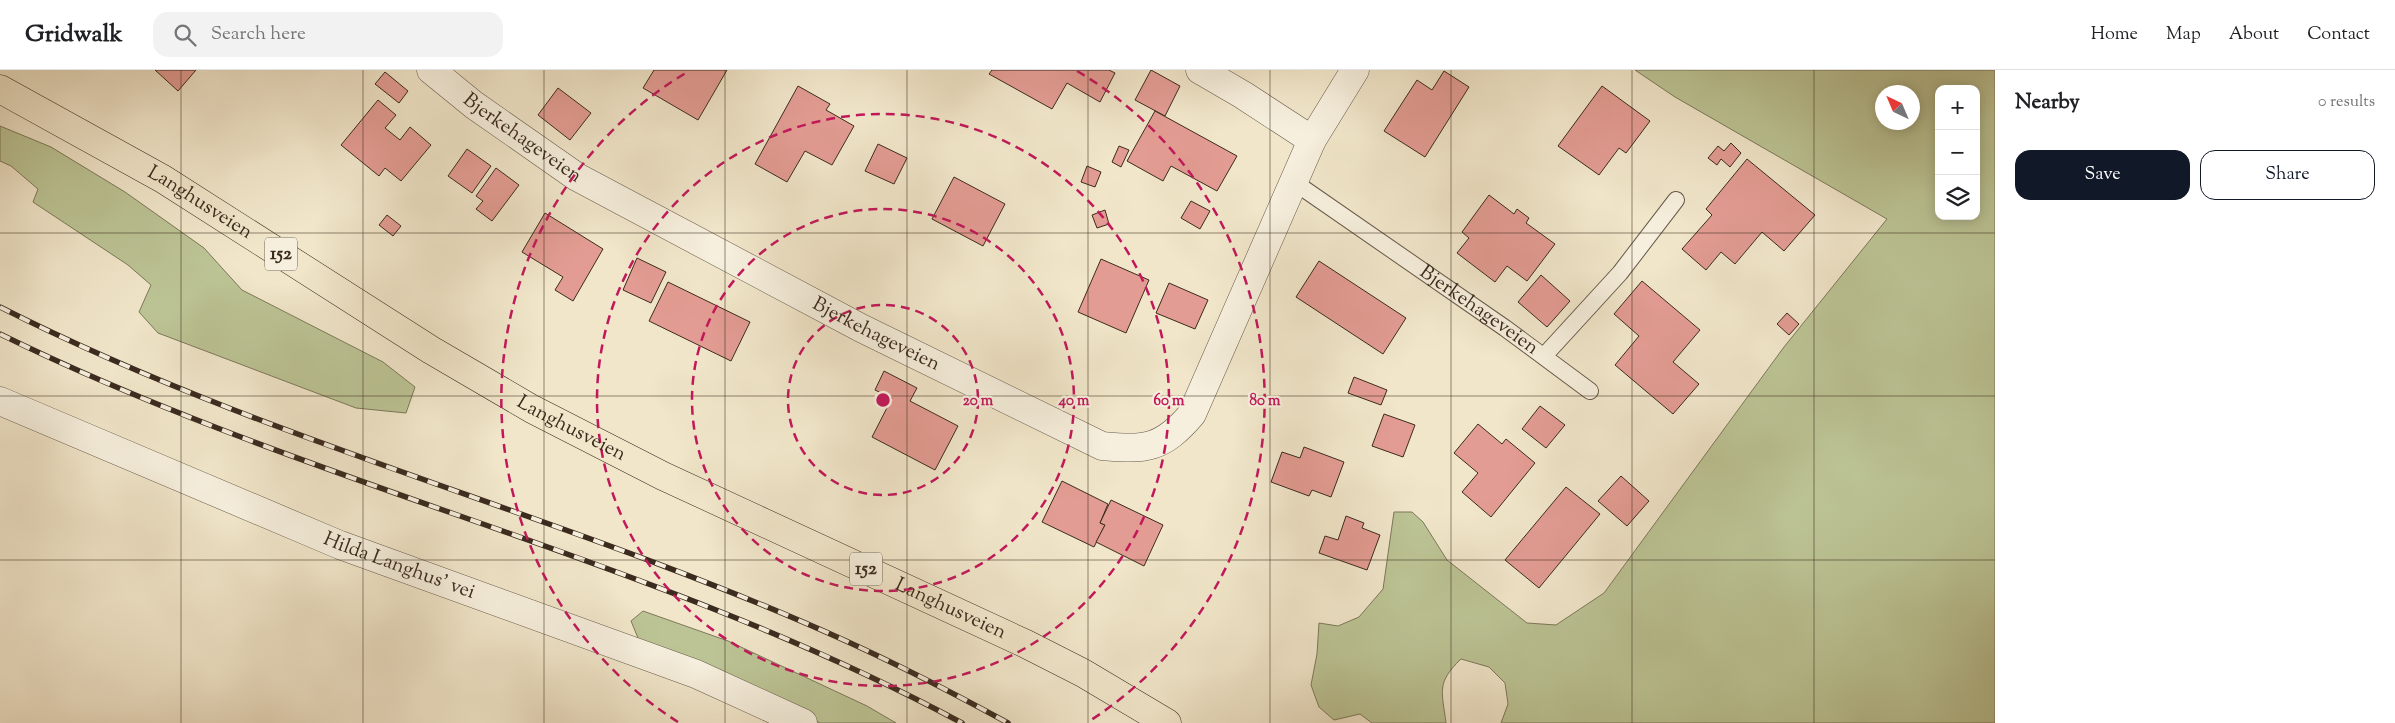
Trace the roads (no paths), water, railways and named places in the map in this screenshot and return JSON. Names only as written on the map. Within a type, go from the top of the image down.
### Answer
[{"type":"main road","name":"Langhusveien","points":[[0,89],[163,179],[390,324],[532,409],[663,476],[1026,644],[1083,673],[1167,723]]},
{"type":"street","name":"Bjerkehageveien","points":[[431,70],[474,105],[577,177],[861,328],[1102,446],[1137,449],[1158,443],[1178,430],[1192,414],[1312,140],[1354,70]]},
{"type":"street","points":[[1200,70],[1243,95],[1312,140]]},
{"type":"street","name":"Hilda Langhus' vei","points":[[0,401],[340,545],[696,674],[803,723]]},
{"type":"lane","name":"Bjerkehageveien","points":[[1294,182],[1312,192],[1544,356],[1620,273],[1676,200]]},
{"type":"lane","points":[[1544,356],[1590,390]]},
{"type":"railway","points":[[0,307],[103,356],[208,400],[314,440],[636,555],[742,596],[846,641],[928,680],[1008,723]]},
{"type":"railway","points":[[0,334],[118,388],[238,436],[605,568],[726,614],[846,665],[962,723]]}]
